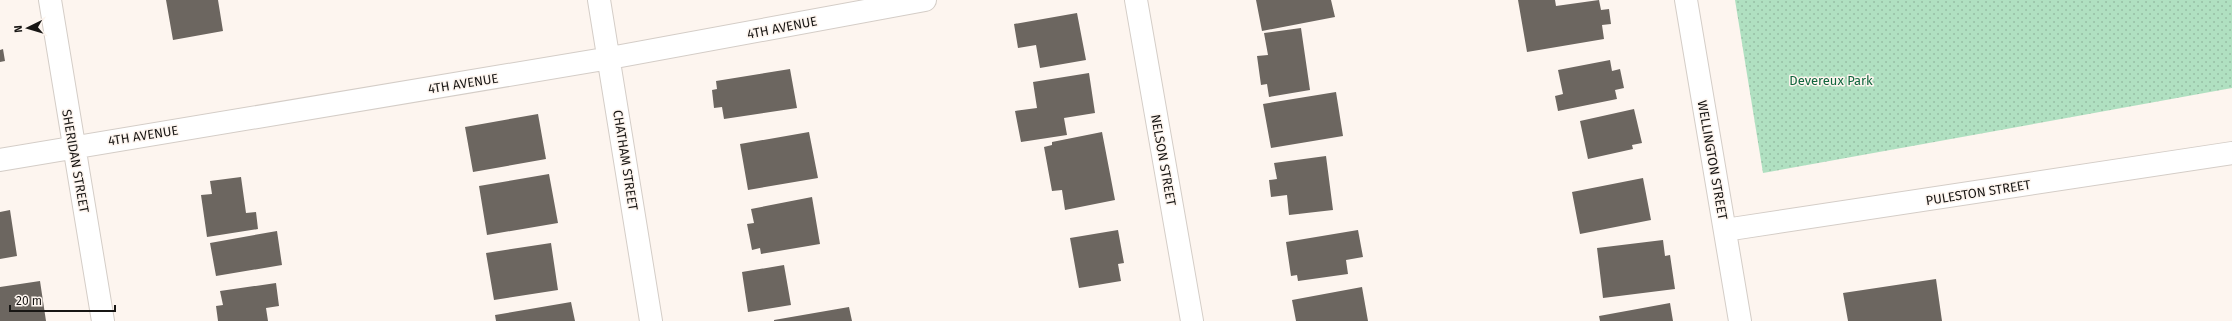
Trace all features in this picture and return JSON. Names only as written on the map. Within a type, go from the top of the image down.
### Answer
[{"type":"street","name":"SHERIDAN STREET","points":[[50,0],[104,321]]},
{"type":"street","name":"CHATHAM STREET","points":[[599,0],[610,58],[651,321]]},
{"type":"street","name":"4TH AVENUE","points":[[0,160],[610,58],[925,0]]},
{"type":"street","name":"NELSON STREET","points":[[1136,0],[1192,321]]},
{"type":"street","name":"WELLINGTON STREET","points":[[1686,0],[1740,321]]},
{"type":"street","name":"PULESTON STREET","points":[[1725,230],[2232,153]]},
{"type":"green space","name":"Devereux Park","points":[[1735,0],[2232,0],[2232,88],[1763,173]]},
{"type":"building","points":[[166,0],[218,0],[223,31],[173,40]]},
{"type":"building","points":[[1256,0],[1331,0],[1335,17],[1262,31]]},
{"type":"building","points":[[1518,0],[1555,0],[1556,6],[1599,0],[1601,10],[1609,9],[1611,24],[1602,25],[1604,39],[1527,52]]},
{"type":"building","points":[[1077,13],[1086,60],[1040,68],[1036,45],[1018,48],[1014,24]]},
{"type":"building","points":[[1301,28],[1310,90],[1269,97],[1267,84],[1261,85],[1257,56],[1268,55],[1264,33]]},
{"type":"building","points":[[3,49],[5,61],[0,62],[0,50]]},
{"type":"building","points":[[1610,60],[1612,71],[1620,69],[1624,88],[1615,90],[1617,99],[1558,111],[1555,96],[1563,94],[1558,70]]},
{"type":"building","points":[[790,69],[797,108],[724,119],[722,107],[714,108],[712,90],[717,89],[716,81]]},
{"type":"building","points":[[1089,73],[1095,113],[1064,118],[1067,135],[1021,142],[1015,111],[1037,108],[1033,82]]},
{"type":"building","points":[[1336,92],[1343,136],[1271,148],[1263,104]]},
{"type":"building","points":[[1634,109],[1642,143],[1632,145],[1633,149],[1588,159],[1580,121]]},
{"type":"building","points":[[538,114],[546,159],[473,172],[465,127]]},
{"type":"building","points":[[809,132],[818,178],[748,190],[740,144]]},
{"type":"building","points":[[1102,132],[1115,200],[1065,210],[1062,190],[1052,191],[1044,147],[1052,145],[1052,142]]},
{"type":"building","points":[[1326,156],[1333,210],[1289,215],[1287,195],[1271,197],[1269,180],[1277,179],[1274,163]]},
{"type":"building","points":[[549,174],[558,223],[487,235],[479,186]]},
{"type":"building","points":[[241,177],[246,213],[256,212],[258,229],[207,237],[201,195],[212,194],[210,181]]},
{"type":"building","points":[[1643,178],[1651,220],[1580,234],[1572,192]]},
{"type":"building","points":[[812,197],[820,244],[761,254],[760,248],[752,250],[747,224],[754,223],[751,209]]},
{"type":"building","points":[[10,210],[17,256],[0,259],[0,212]]},
{"type":"building","points":[[1118,230],[1124,263],[1118,264],[1121,281],[1079,288],[1070,238]]},
{"type":"building","points":[[1358,230],[1363,257],[1346,260],[1348,274],[1298,281],[1297,275],[1291,276],[1286,242]]},
{"type":"building","points":[[277,231],[282,265],[216,276],[210,243]]},
{"type":"building","points":[[1663,240],[1665,256],[1670,255],[1675,289],[1603,298],[1597,248]]},
{"type":"building","points":[[551,243],[558,290],[494,300],[486,253]]},
{"type":"building","points":[[784,265],[791,305],[748,312],[742,272]]},
{"type":"building","points":[[1936,279],[1942,321],[1848,321],[1843,293]]},
{"type":"building","points":[[40,281],[46,321],[0,321],[0,287]]},
{"type":"building","points":[[276,283],[279,306],[266,308],[268,321],[218,321],[216,306],[223,305],[220,291]]},
{"type":"building","points":[[1362,287],[1368,321],[1296,321],[1292,300]]},
{"type":"building","points":[[571,302],[575,321],[496,321],[495,315]]},
{"type":"building","points":[[1670,303],[1673,321],[1600,321],[1599,316]]},
{"type":"building","points":[[849,307],[852,321],[774,321],[774,320]]}]
